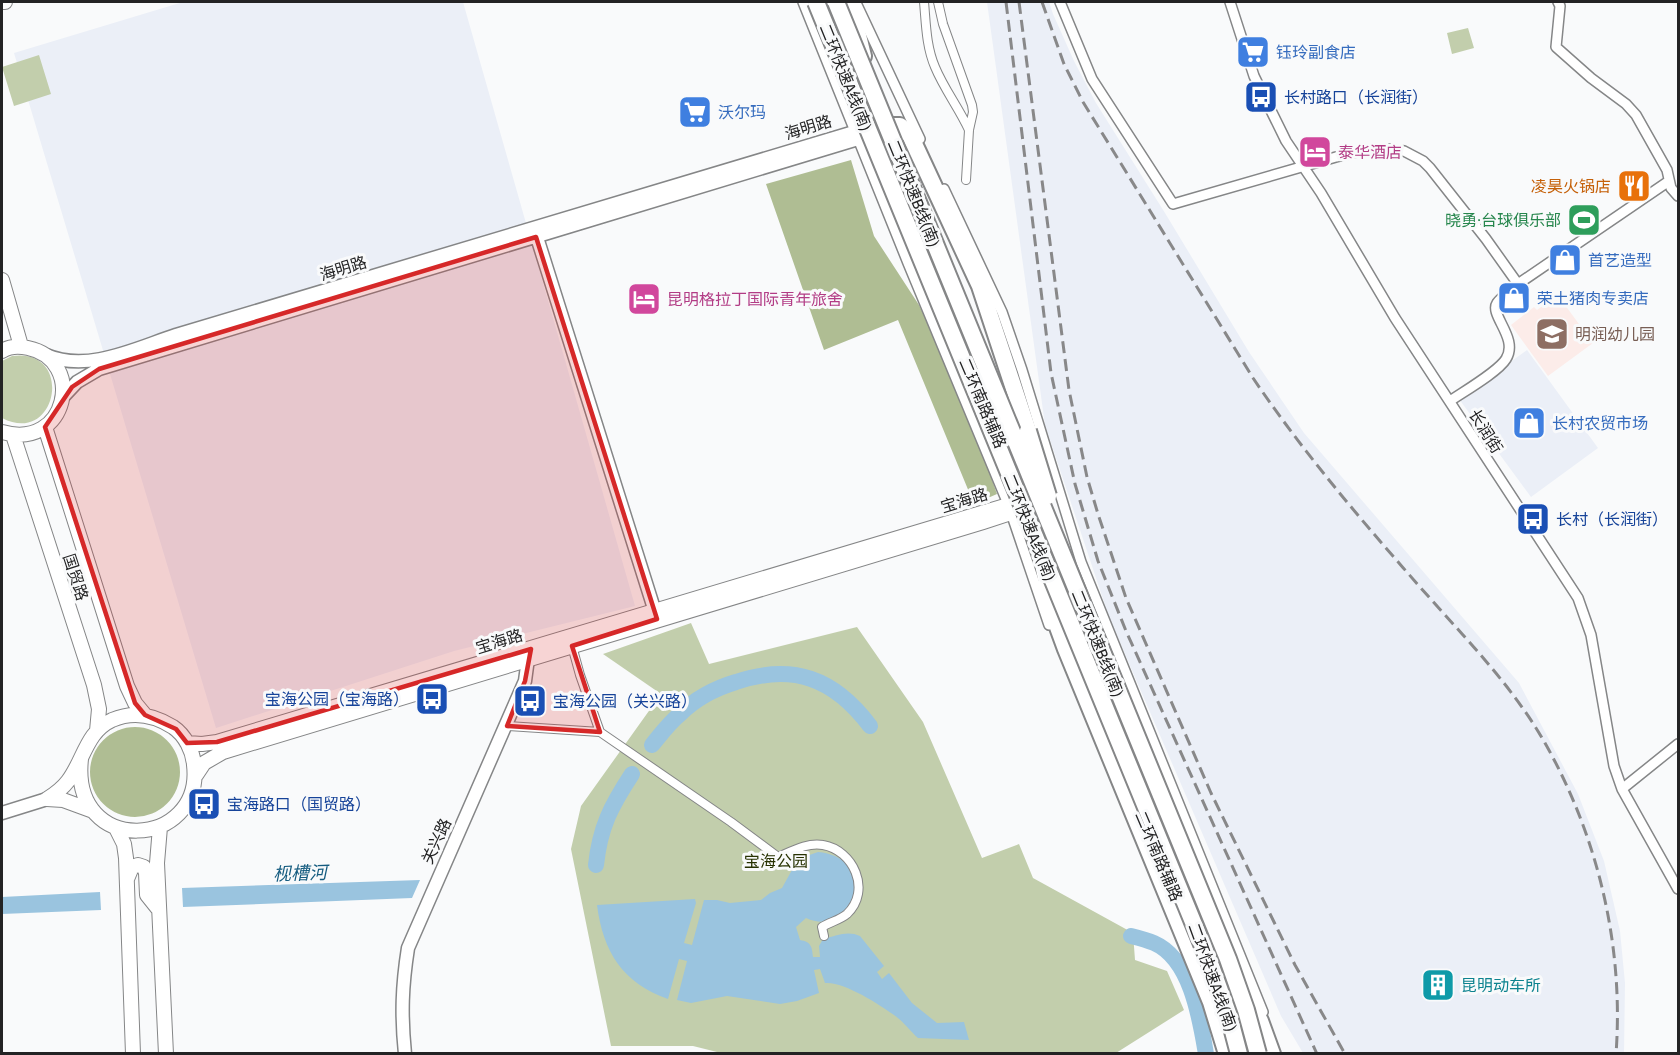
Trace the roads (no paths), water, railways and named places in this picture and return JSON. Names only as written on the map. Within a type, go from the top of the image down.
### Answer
[{"type":"highway","name":"二环快速A线(南)","points":[[816,2],[1210,966],[1229,1016],[1239,1053]]},
{"type":"highway","name":"二环快速B线(南)","points":[[836,2],[1228,959],[1258,1053]]},
{"type":"highway","points":[[850,2],[870,82],[882,119],[900,126],[912,139],[983,294],[1034,449],[1066,558],[1084,608]]},
{"type":"highway","points":[[1020,506],[1036,537],[1055,619],[1066,649],[1211,1002],[1227,1053]]},
{"type":"highway","points":[[1175,915],[1186,939],[1214,982],[1229,1016]]},
{"type":"highway","points":[[1213,929],[1257,1013],[1272,1053]]},
{"type":"main road","points":[[2,280],[21,346]]},
{"type":"main road","points":[[2,351],[21,346],[34,349],[46,355],[62,376],[61,405],[55,418],[45,427],[24,435],[7,433]]},
{"type":"main road","name":"国贸路","points":[[45,427],[127,686],[135,703],[145,715]]},
{"type":"main road","name":"国贸路","points":[[7,433],[94,685],[99,709],[97,730]]},
{"type":"main road","name":"宝海路","points":[[196,775],[204,763],[223,752],[656,615],[1020,506]]},
{"type":"main road","name":"宝海路","points":[[187,743],[218,742],[529,655],[572,646],[656,615]]},
{"type":"main road","points":[[47,799],[69,780],[87,743],[97,730],[111,720],[128,715],[145,715],[162,720],[176,729],[193,755],[196,775],[193,792],[174,819],[160,827],[145,831],[116,828],[93,811],[82,791],[79,775],[81,759]]},
{"type":"main road","points":[[47,799],[63,800],[93,811]]},
{"type":"main road","points":[[160,827],[157,863],[166,1053]]},
{"type":"main road","points":[[116,828],[124,844],[127,880],[133,1053]]},
{"type":"main road","points":[[127,880],[132,867],[138,865],[144,867],[147,895],[159,910]]},
{"type":"street","name":"二环南路辅路","points":[[803,2],[856,135],[1020,506],[1057,647],[1193,976],[1219,1053]]},
{"type":"street","points":[[856,2],[1002,312],[1091,588],[1226,917],[1278,1053]]},
{"type":"street","points":[[924,2],[928,43],[935,67],[969,130]]},
{"type":"street","points":[[938,2],[943,24],[972,105],[966,180]]},
{"type":"street","points":[[1060,2],[1098,89],[1173,204],[1336,157],[1366,150],[1393,149],[1414,155],[1430,168],[1518,284]]},
{"type":"street","name":"长润街","points":[[1230,2],[1254,76],[1282,134],[1321,193],[1395,318],[1578,598],[1591,635],[1614,766],[1622,789],[1678,890]]},
{"type":"street","points":[[1558,2],[1560,6],[1556,47],[1591,78],[1626,104],[1636,115],[1667,170],[1668,181],[1678,196]]},
{"type":"street","points":[[882,119],[910,118]]},
{"type":"street","name":"海明路","points":[[62,398],[77,382],[99,369],[806,150],[856,135],[873,134],[882,119]]},
{"type":"street","points":[[1450,401],[1494,370],[1507,357],[1509,339],[1496,312],[1495,307],[1498,302],[1518,284],[1668,181]]},
{"type":"street","name":"海明路","points":[[46,355],[69,362],[96,360],[188,331],[535,233]]},
{"type":"street","points":[[535,233],[656,615]]},
{"type":"street","points":[[1020,506],[1058,490]]},
{"type":"street","points":[[572,646],[600,732]]},
{"type":"street","name":"关兴路","points":[[405,1053],[402,988],[408,948],[433,887],[507,726],[525,681],[529,655]]},
{"type":"street","points":[[507,726],[600,732],[732,822],[778,857],[805,846],[821,844],[836,848],[856,869],[859,889],[856,901],[847,914],[822,927],[824,936]]},
{"type":"street","points":[[1622,789],[1678,744]]},
{"type":"street","points":[[2,813],[47,799]]},
{"type":"water","points":[[818,852],[838,857],[850,868],[855,881],[854,896],[837,918],[823,922],[806,918],[796,927],[800,940],[810,945],[813,957],[820,957],[819,946],[823,939],[846,934],[860,936],[884,966],[877,972],[882,979],[889,973],[912,1003],[937,1023],[964,1022],[969,1040],[918,1038],[897,1017],[870,1000],[851,989],[825,983],[820,969],[814,970],[819,993],[797,1001],[780,1004],[727,996],[691,1003],[677,1000],[687,961],[679,959],[668,999],[638,984],[627,974],[610,951],[604,937],[597,905],[695,899],[696,903],[684,943],[692,945],[704,900],[730,903],[761,900],[782,888],[798,859]]},
{"type":"water","points":[[420,880],[412,898],[183,907],[182,888]]},
{"type":"water","points":[[100,892],[101,910],[2,914],[2,897]]},
{"type":"waterway","points":[[652,745],[676,717],[706,695],[736,682],[776,674],[794,675],[827,686],[842,696],[870,726]]},
{"type":"waterway","points":[[596,865],[600,839],[608,817],[632,774]]},
{"type":"waterway","points":[[1131,936],[1154,943],[1167,951],[1177,962],[1192,991],[1206,1054]]},
{"type":"railway","points":[[1006,2],[1051,373],[1075,484],[1098,561],[1126,631],[1317,1054]]},
{"type":"railway","points":[[1019,2],[1069,390],[1087,477],[1098,514],[1126,598],[1211,793],[1295,965],[1345,1054]]},
{"type":"railway","points":[[1042,2],[1064,64],[1083,102],[1253,378],[1333,485],[1503,681],[1545,743],[1580,816],[1603,893],[1616,973],[1616,1054]]},
{"type":"place","name":"钰玲副食店","points":[[1253,52]]},
{"type":"place","name":"长村路口（长润街）","points":[[1261,97]]},
{"type":"place","name":"沃尔玛","points":[[695,112]]},
{"type":"place","name":"泰华酒店","points":[[1315,152]]},
{"type":"place","name":"凌昊火锅店","points":[[1634,186]]},
{"type":"place","name":"晓勇·台球俱乐部","points":[[1584,220]]},
{"type":"place","name":"首艺造型","points":[[1565,260]]},
{"type":"place","name":"荣土猪肉专卖店","points":[[1514,298]]},
{"type":"place","name":"昆明格拉丁国际青年旅舍","points":[[644,299]]},
{"type":"place","name":"明润幼儿园","points":[[1552,334]]},
{"type":"place","name":"长村农贸市场","points":[[1529,423]]},
{"type":"place","name":"长村（长润街）","points":[[1533,519]]},
{"type":"place","name":"宝海公园（宝海路）","points":[[432,699]]},
{"type":"place","name":"宝海公园（关兴路）","points":[[530,701]]},
{"type":"place","name":"宝海路口（国贸路）","points":[[204,804]]},
{"type":"place","name":"昆明动车所","points":[[1438,985]]},
{"type":"park label","name":"宝海公园","points":[[776,861]]},
{"type":"water label","name":"枧槽河","points":[[300,873]]}]
